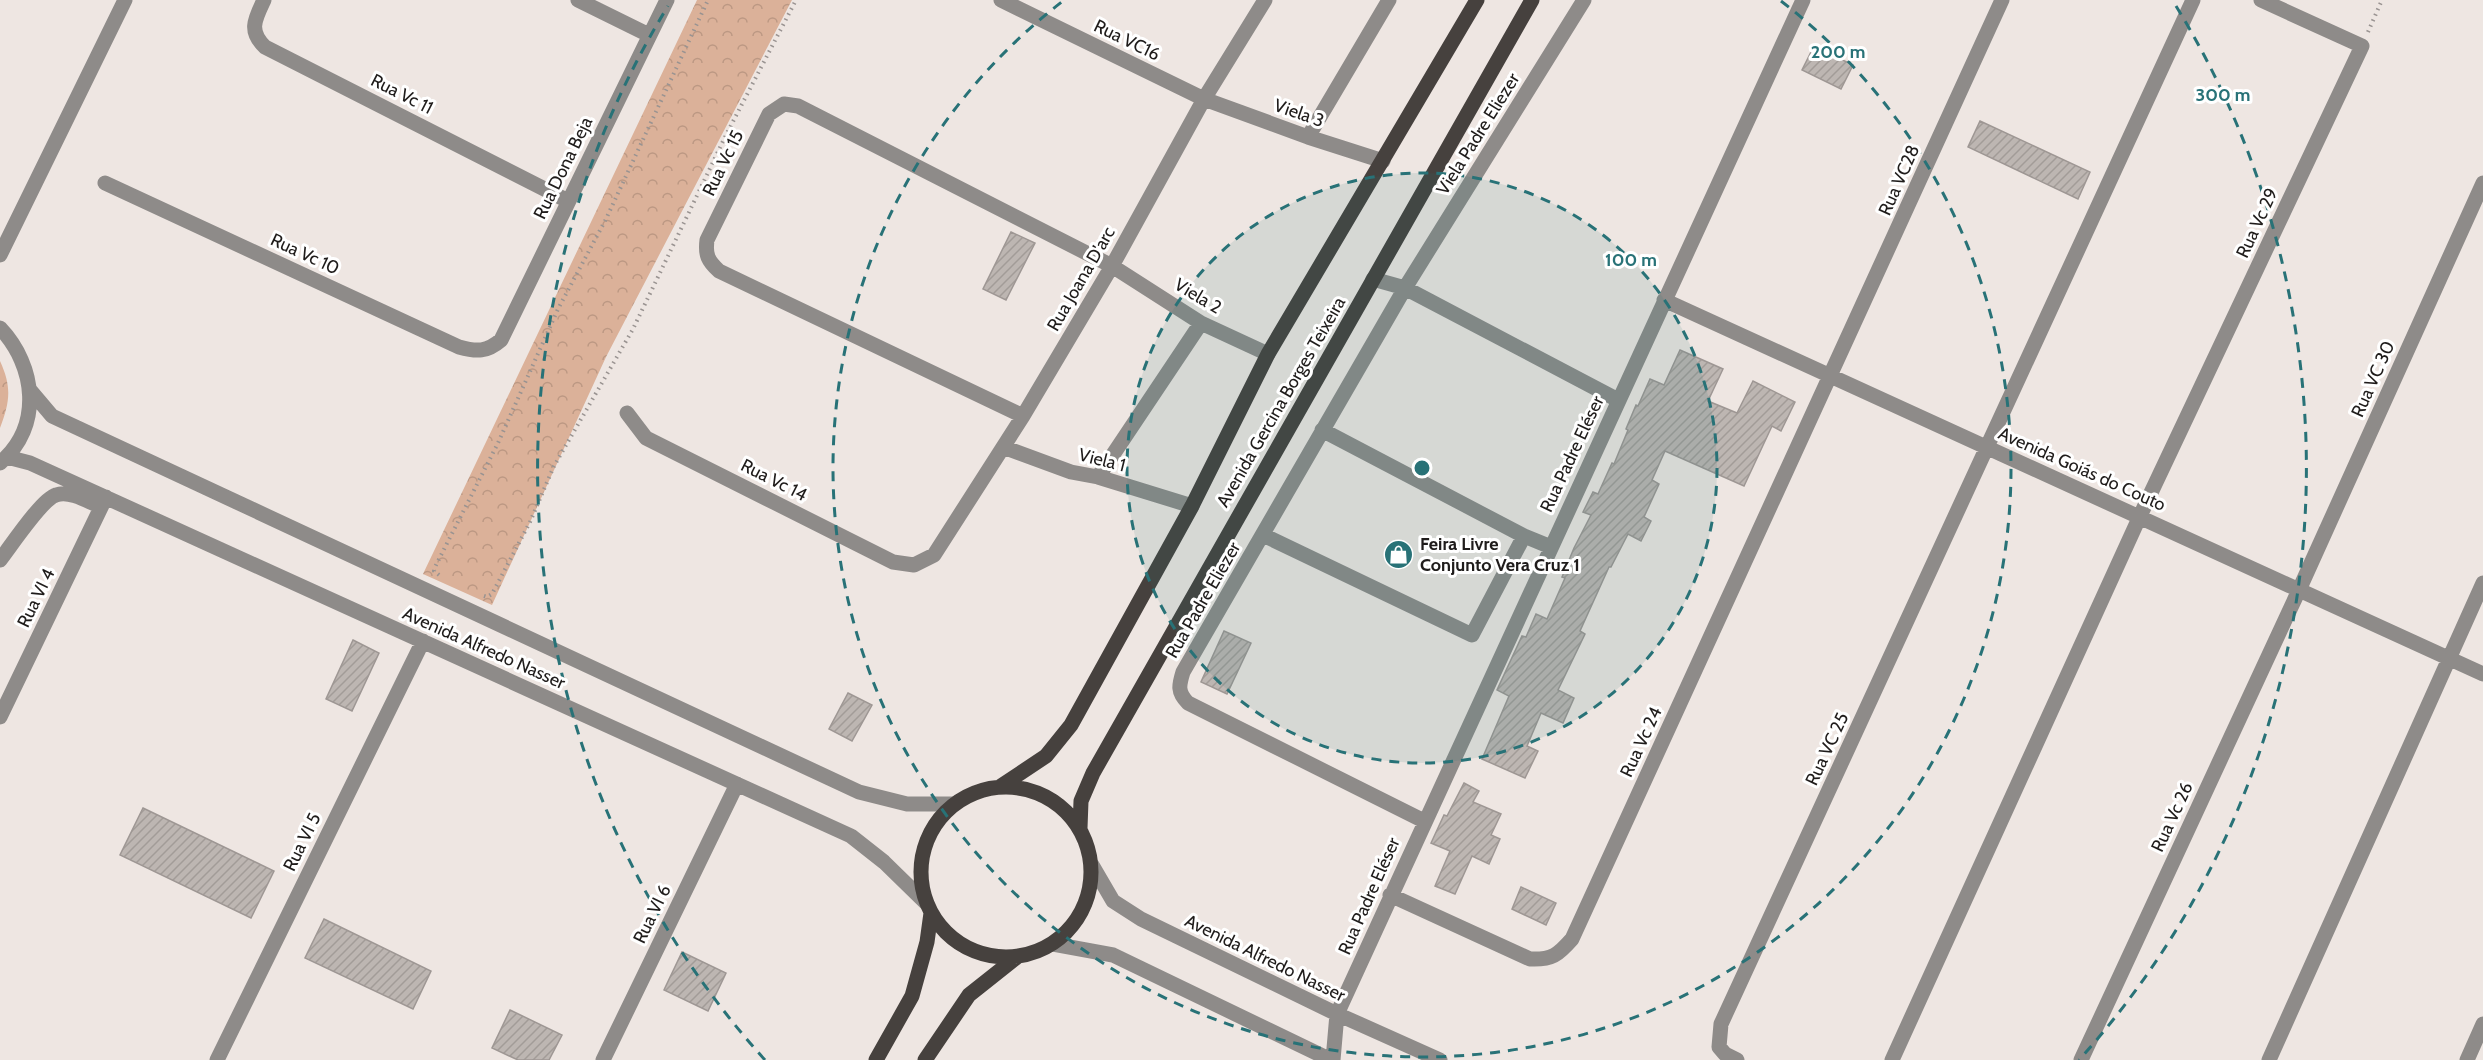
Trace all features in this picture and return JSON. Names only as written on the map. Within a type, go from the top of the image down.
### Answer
[{"type":"main road","name":"Avenida Gercina Borges Teixeira","points":[[1001,786],[1046,756],[1071,725],[1192,506],[1268,354],[1477,0]]},
{"type":"main road","name":"Avenida Gercina Borges Teixeira","points":[[1080,828],[1081,801],[1094,773],[1526,4]]},
{"type":"main road","points":[[876,1060],[912,996],[927,942],[929,909],[920,878],[923,850],[934,825],[953,804],[976,792],[1001,786],[1024,788],[1047,796],[1066,810],[1080,828],[1089,846],[1092,865],[1091,888],[1084,910],[1071,929],[1053,944],[1036,952],[1017,957],[992,956],[968,948],[947,933],[929,909]]},
{"type":"main road","points":[[925,1060],[969,995],[1017,957]]},
{"type":"street","points":[[0,255],[125,0]]},
{"type":"street","name":"Rua Vc 11","points":[[264,0],[254,27],[256,38],[265,47],[568,201]]},
{"type":"street","points":[[578,0],[649,35]]},
{"type":"street","name":"Rua Dona Beja","points":[[490,349],[501,340],[667,0]]},
{"type":"street","name":"Rua VC16","points":[[1001,0],[1203,99]]},
{"type":"street","name":"Rua Joana D'arc","points":[[914,565],[934,555],[1004,447],[1112,266],[1203,99],[1265,0]]},
{"type":"street","points":[[1308,137],[1389,0]]},
{"type":"street","name":"Viela Padre Eliezer","points":[[1405,288],[1584,0]]},
{"type":"street","name":"Rua Padre Eléser","points":[[1332,1060],[1337,1014],[1803,0]]},
{"type":"street","name":"Rua VC28","points":[[1831,376],[2002,0]]},
{"type":"street","points":[[1988,448],[2193,0]]},
{"type":"street","points":[[2261,0],[2362,46]]},
{"type":"street","name":"Rua Vc 29","points":[[2140,516],[2362,46]]},
{"type":"street","name":"Viela 3","points":[[1203,99],[1308,137],[1383,160]]},
{"type":"street","name":"Rua Vc 15","points":[[1023,416],[720,271],[710,263],[706,253],[707,240],[769,114],[784,104],[798,106],[1112,266]]},
{"type":"street","name":"Rua Vc 10","points":[[105,183],[459,347],[474,352],[490,349]]},
{"type":"street","name":"Rua VC 30","points":[[2299,590],[2483,183]]},
{"type":"street","name":"Viela 2","points":[[1112,266],[1202,323],[1268,354]]},
{"type":"street","points":[[1373,279],[1405,288],[1618,400]]},
{"type":"street","name":"Rua Padre Eliezer","points":[[1405,288],[1183,672],[1179,685],[1180,695],[1188,703],[1424,821]]},
{"type":"street","name":"Avenida Goiás do Couto","points":[[1664,300],[2483,674]]},
{"type":"street","points":[[1098,477],[1202,323]]},
{"type":"street","points":[[0,328],[14,342],[25,365],[30,390],[29,414],[24,430],[4,460]]},
{"type":"street","name":"Rua Vc 24","points":[[1390,895],[1530,959],[1546,960],[1559,953],[1572,939],[1831,376]]},
{"type":"street","name":"Avenida Alfredo Nasser","points":[[30,390],[52,416],[859,792],[907,804],[953,804]]},
{"type":"street","name":"Rua Vc 14","points":[[627,413],[646,438],[893,562],[914,565]]},
{"type":"street","points":[[1322,430],[1524,536],[1551,547]]},
{"type":"street","name":"Viela 1","points":[[1004,447],[1071,472],[1098,477],[1192,506]]},
{"type":"street","name":"Rua VC 25","points":[[1728,1058],[1719,1047],[1721,1024],[1988,448]]},
{"type":"street","name":"Avenida Alfredo Nasser","points":[[4,460],[30,463],[104,502],[423,641],[850,836],[884,862],[929,909]]},
{"type":"street","points":[[3,550],[45,502],[56,495],[69,494],[104,502]]},
{"type":"street","name":"Rua VI 4","points":[[0,717],[104,502]]},
{"type":"street","points":[[1892,1060],[2140,516]]},
{"type":"street","points":[[1263,535],[1472,635],[1524,536]]},
{"type":"street","points":[[2269,1060],[2483,584]]},
{"type":"street","name":"Rua Vc 26","points":[[2081,1060],[2299,590]]},
{"type":"street","name":"Rua VI 5","points":[[217,1060],[423,641]]},
{"type":"street","name":"Rua VI 6","points":[[603,1060],[737,784]]},
{"type":"street","name":"Avenida Alfredo Nasser","points":[[1092,865],[1113,901],[1141,920],[1337,1014],[1440,1060]]},
{"type":"street","points":[[1053,944],[1113,955],[1332,1060]]},
{"type":"street","points":[[2467,1060],[2483,1024]]},
{"type":"path","points":[[446,579],[435,573],[435,567],[498,443],[558,309],[606,219],[708,0]]},
{"type":"path","points":[[475,592],[487,597],[492,594],[530,522],[554,466],[633,329],[726,135],[796,0]]},
{"type":"path","points":[[2362,46],[2382,0]]},
{"type":"green space","points":[[697,0],[792,0],[606,357],[492,605],[423,574]]},
{"type":"green space","points":[[0,361],[8,387],[8,402],[0,428]]},
{"type":"building","points":[[1814,46],[1853,65],[1841,89],[1802,70]]},
{"type":"building","points":[[1980,121],[2090,172],[2078,199],[1968,147]]},
{"type":"building","points":[[1011,232],[1035,243],[1006,300],[983,289]]},
{"type":"building","points":[[1680,350],[1723,369],[1708,401],[1737,413],[1753,381],[1795,402],[1781,431],[1772,426],[1744,486],[1665,451],[1652,480],[1659,484],[1644,517],[1651,521],[1641,541],[1628,534],[1609,567],[1580,631],[1585,634],[1558,690],[1574,698],[1563,723],[1541,713],[1527,746],[1538,751],[1525,778],[1482,759],[1509,696],[1497,690],[1522,636],[1526,637],[1536,614],[1547,619],[1565,578],[1562,577],[1574,548],[1591,515],[1583,512],[1593,492],[1598,494],[1612,463],[1614,464],[1636,405],[1638,406],[1650,379],[1664,385]]},
{"type":"building","points":[[1224,631],[1251,643],[1227,694],[1201,682]]},
{"type":"building","points":[[353,640],[379,653],[352,711],[326,699]]},
{"type":"building","points":[[848,693],[872,705],[852,741],[829,729]]},
{"type":"building","points":[[1464,783],[1479,791],[1473,802],[1501,814],[1491,835],[1500,839],[1489,864],[1472,856],[1455,894],[1435,886],[1450,851],[1431,843],[1444,815],[1447,816]]},
{"type":"building","points":[[143,808],[274,871],[251,918],[120,855]]},
{"type":"building","points":[[1521,887],[1556,903],[1546,925],[1512,909]]},
{"type":"building","points":[[324,919],[431,971],[413,1009],[305,958]]},
{"type":"building","points":[[682,952],[726,973],[708,1011],[664,990]]},
{"type":"building","points":[[510,1010],[562,1035],[549,1060],[518,1060],[492,1048]]},
{"type":"place","name":"Feira Livre Conjunto Vera Cruz 1","points":[[1399,554]]}]
